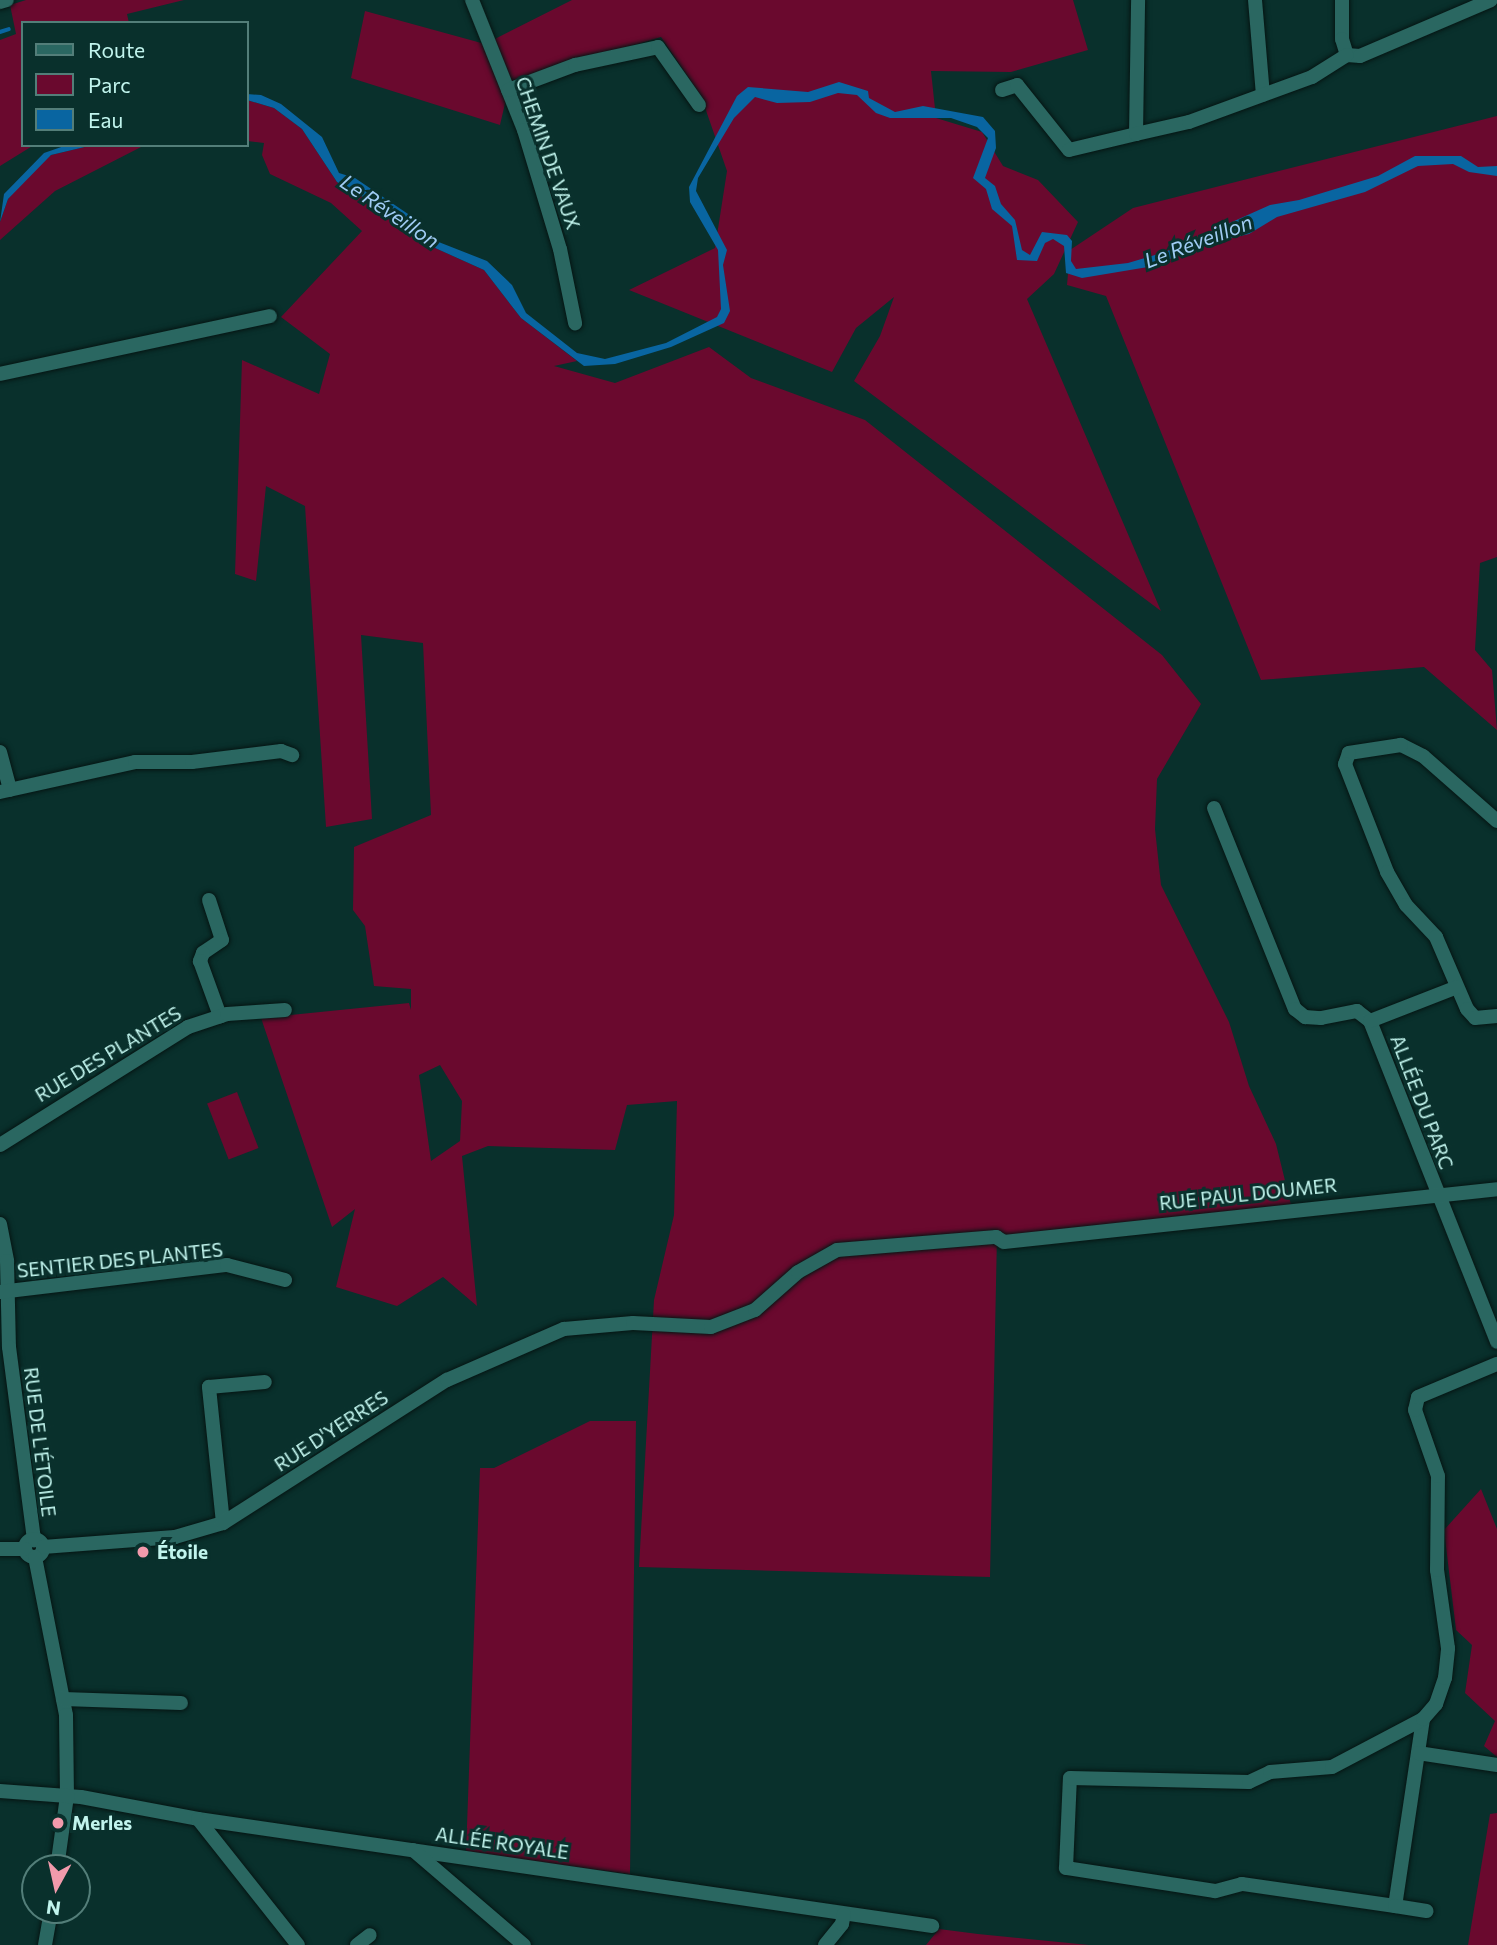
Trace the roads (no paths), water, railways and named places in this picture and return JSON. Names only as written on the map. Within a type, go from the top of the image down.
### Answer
[{"type":"street","points":[[0,2],[7,0]]},
{"type":"street","name":"CHEMIN DE VAUX","points":[[472,0],[508,90],[560,249],[575,323]]},
{"type":"street","points":[[1136,134],[1138,0]]},
{"type":"street","points":[[1255,0],[1263,95]]},
{"type":"street","points":[[1342,0],[1342,39],[1347,55]]},
{"type":"street","points":[[1002,90],[1017,85],[1069,150],[1189,122],[1312,77],[1347,55],[1360,56],[1491,0]]},
{"type":"street","points":[[508,90],[575,65],[658,47],[699,104]]},
{"type":"street","points":[[0,374],[270,316]]},
{"type":"street","points":[[1497,821],[1423,756],[1401,745],[1349,753],[1345,764],[1387,872],[1406,905],[1436,937],[1457,987],[1475,1018],[1497,1016]]},
{"type":"street","points":[[0,752],[5,791],[117,765],[191,756],[281,751],[292,755]]},
{"type":"street","points":[[1214,808],[1294,1009],[1305,1017],[1321,1018],[1357,1011],[1370,1021],[1457,987]]},
{"type":"street","points":[[209,900],[222,940],[203,953],[200,961],[220,1016]]},
{"type":"street","name":"RUE DES PLANTES","points":[[0,1145],[158,1042],[220,1016],[285,1010]]},
{"type":"street","name":"ALLÉE DU PARC","points":[[1370,1021],[1497,1342]]},
{"type":"street","name":"RUE PAUL DOUMER","points":[[633,1323],[711,1327],[734,1319],[755,1310],[798,1272],[837,1250],[996,1237],[1004,1242],[1497,1189]]},
{"type":"street","name":"RUE DE L'ÉTOILE","points":[[0,1224],[4,1348],[34,1548],[63,1699],[67,1796],[59,1854]]},
{"type":"street","name":"SENTIER DES PLANTES","points":[[4,1292],[227,1265],[285,1280]]},
{"type":"street","name":"RUE D'YERRES","points":[[0,1549],[176,1537],[223,1523],[447,1380],[564,1328],[633,1323]]},
{"type":"street","points":[[1427,1911],[1242,1884],[1216,1891],[1066,1868],[1070,1778],[1249,1782],[1270,1772],[1332,1767],[1423,1719],[1436,1704],[1446,1678],[1448,1648],[1437,1570],[1438,1476],[1415,1410],[1418,1397],[1497,1364]]},
{"type":"street","points":[[223,1523],[209,1387],[265,1382]]},
{"type":"street","points":[[63,1699],[181,1703]]},
{"type":"street","points":[[1395,1906],[1423,1719]]},
{"type":"street","points":[[1418,1753],[1497,1765]]},
{"type":"street","name":"ALLÉE ROYALE","points":[[0,1791],[67,1796],[198,1819],[932,1926]]},
{"type":"street","points":[[198,1819],[298,1945]]},
{"type":"street","points":[[413,1850],[524,1945]]},
{"type":"street","points":[[825,1945],[842,1924],[844,1914]]},
{"type":"street","points":[[45,1945],[49,1924]]},
{"type":"street","points":[[357,1945],[370,1934]]},
{"type":"water","name":"Le Réveillon","points":[[839,82],[868,91],[869,98],[895,112],[923,106],[983,117],[995,131],[996,148],[985,178],[995,186],[1001,204],[1015,220],[1022,250],[1030,255],[1042,232],[1067,235],[1072,241],[1071,261],[1076,269],[1128,263],[1165,252],[1270,205],[1299,200],[1378,176],[1415,156],[1461,156],[1478,167],[1497,166],[1497,176],[1469,172],[1453,164],[1418,166],[1365,192],[1277,217],[1249,234],[1201,245],[1154,266],[1082,278],[1066,273],[1064,246],[1053,239],[1045,243],[1037,261],[1017,260],[1012,226],[992,209],[986,189],[973,178],[988,138],[977,127],[951,118],[890,118],[876,113],[857,95],[838,93],[810,102],[777,103],[755,97],[734,118],[698,178],[696,191],[727,250],[723,265],[730,311],[724,323],[671,347],[615,364],[584,366],[521,318],[484,270],[424,243],[406,222],[337,182],[302,129],[274,108],[248,100],[248,94],[261,95],[281,104],[322,137],[339,173],[355,178],[411,216],[431,239],[487,261],[512,285],[526,313],[577,353],[605,359],[666,343],[717,317],[721,309],[718,250],[690,202],[689,187],[737,96],[748,87],[808,92]]},
{"type":"water","points":[[61,147],[85,147],[51,155],[8,199],[0,222],[4,194],[44,153]]},
{"type":"waterway","points":[[0,32],[9,29]]},
{"type":"place","name":"Étoile","points":[[143,1552]]},
{"type":"place","name":"Merles","points":[[58,1823]]}]
